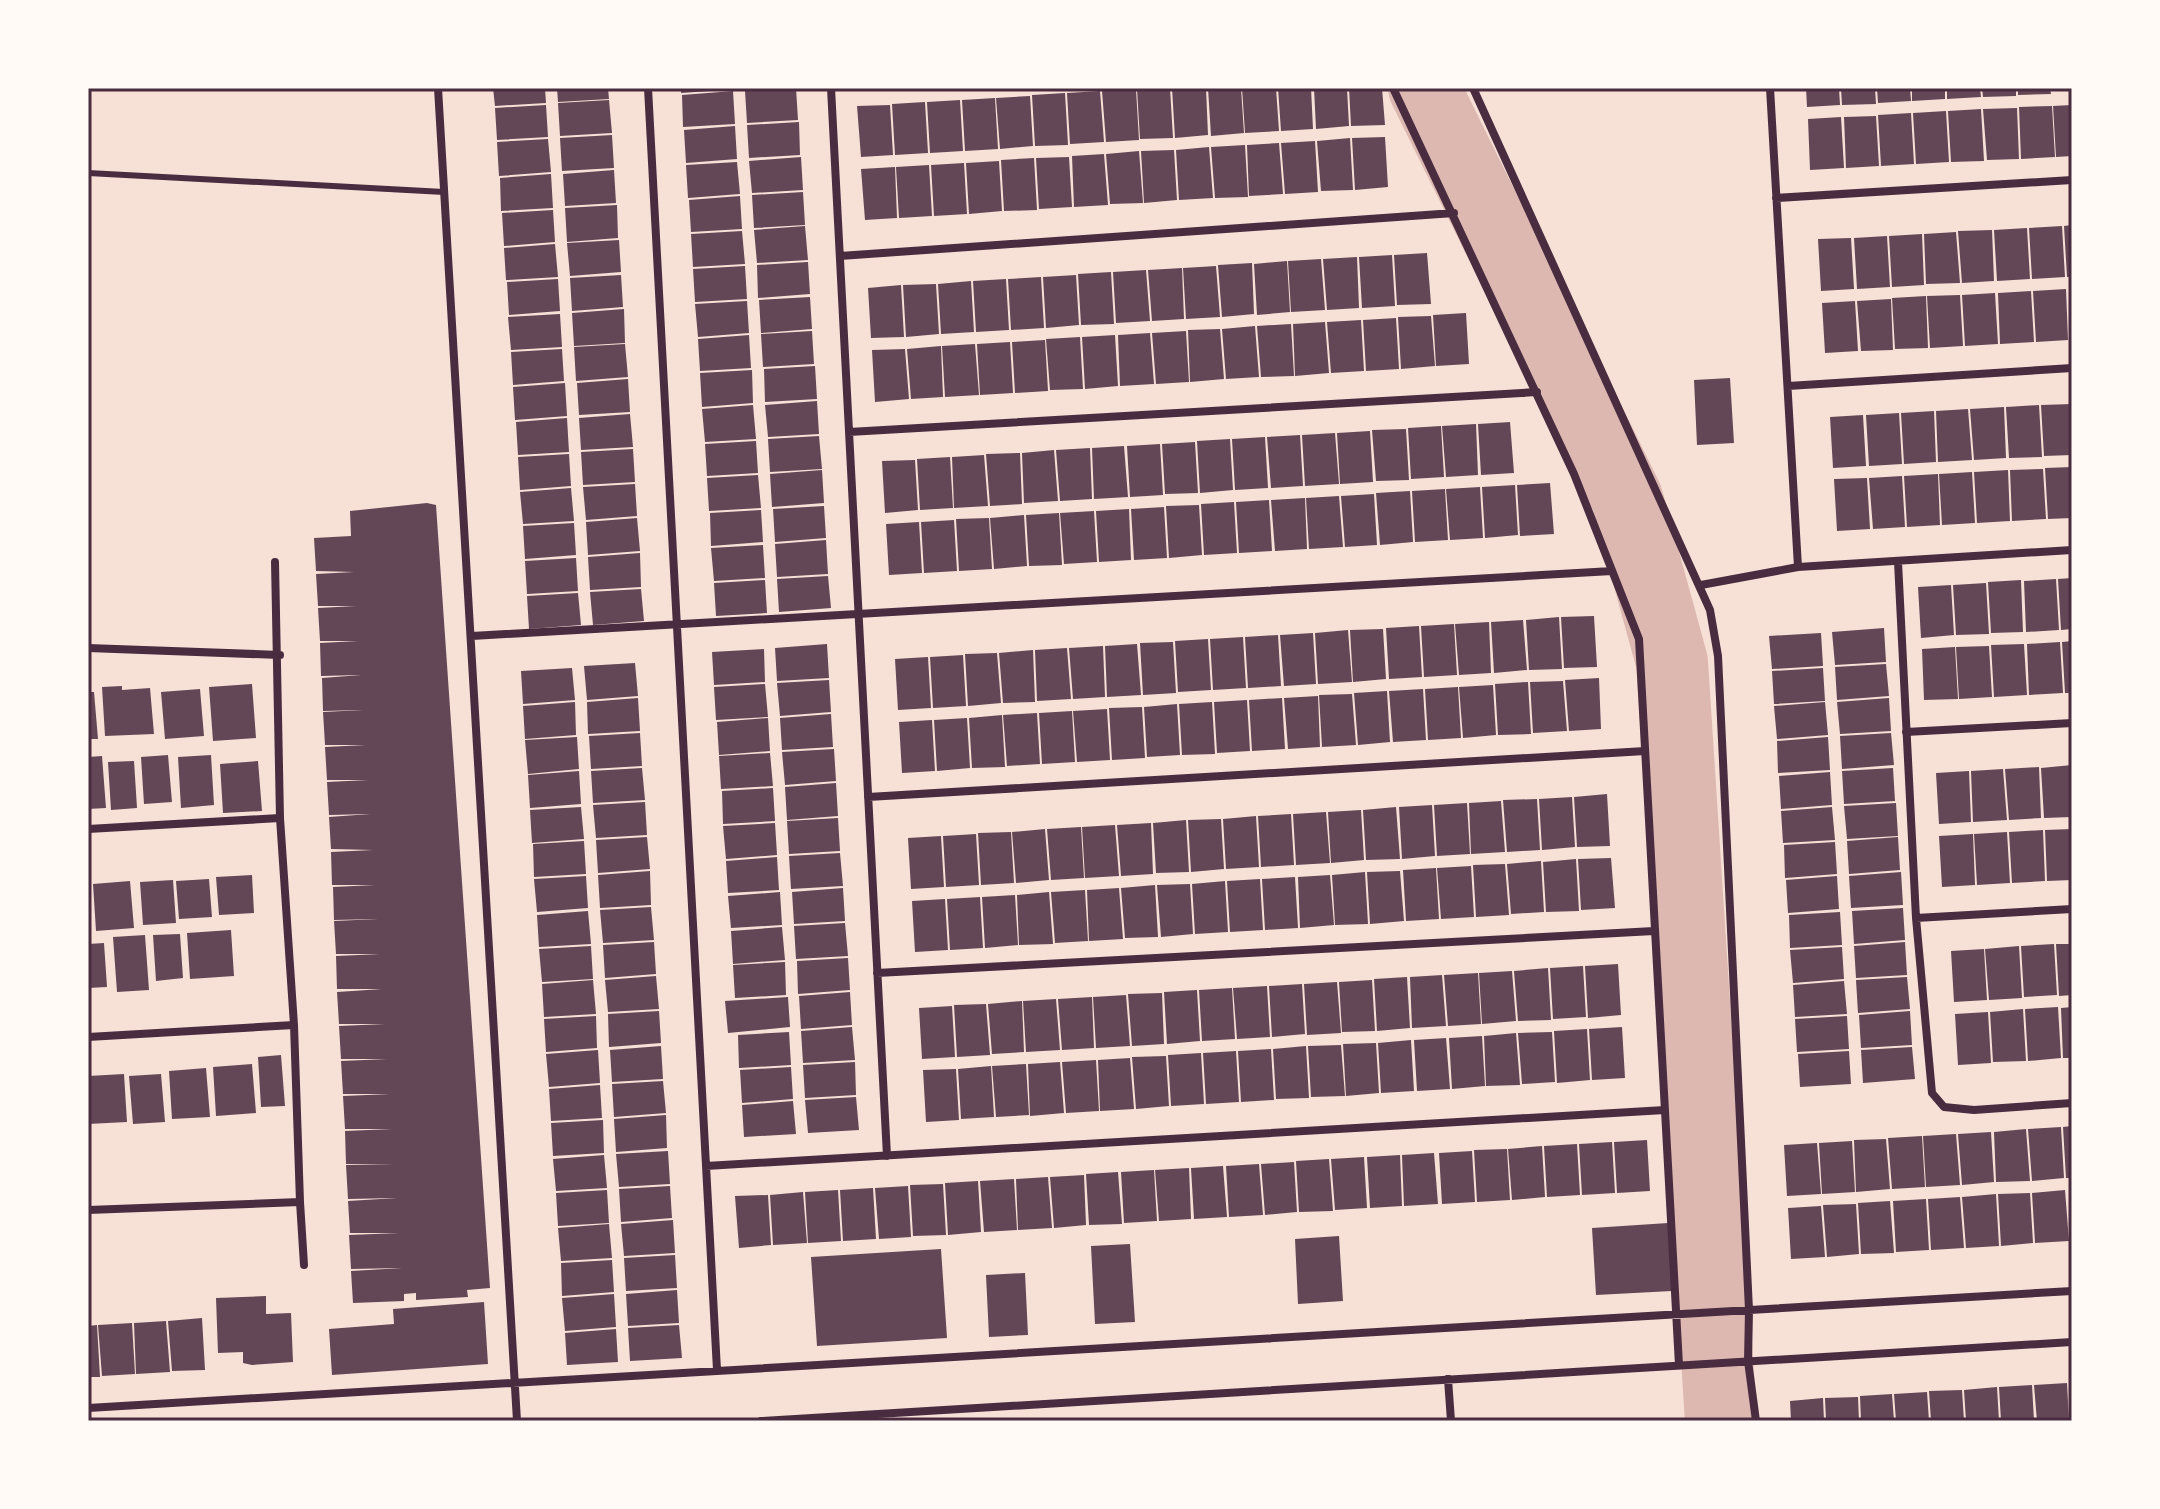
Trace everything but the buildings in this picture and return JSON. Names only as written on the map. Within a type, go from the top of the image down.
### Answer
[{"type":"street","points":[[438,88],[517,1421]]},
{"type":"street","points":[[648,88],[717,1370]]},
{"type":"street","points":[[831,88],[887,1156]]},
{"type":"street","points":[[1393,88],[1574,474],[1639,639],[1665,1110],[1681,1313],[1679,1365]]},
{"type":"street","points":[[1473,88],[1701,585],[1718,656],[1744,1310],[1743,1362],[1756,1421]]},
{"type":"street","points":[[1770,88],[1798,567]]},
{"type":"street","points":[[1776,198],[2072,180]]},
{"type":"street","points":[[840,256],[1454,213]]},
{"type":"street","points":[[1788,386],[2072,368]]},
{"type":"street","points":[[849,432],[1537,392]]},
{"type":"street","points":[[1701,585],[1798,567],[2072,550]]},
{"type":"street","points":[[275,562],[280,655],[280,818],[294,1025],[304,1265]]},
{"type":"street","points":[[1898,562],[1916,918],[1932,1093],[1944,1107],[1974,1110],[2072,1103]]},
{"type":"street","points":[[472,636],[1612,571]]},
{"type":"street","points":[[88,648],[280,655]]},
{"type":"street","points":[[1906,732],[2072,723]]},
{"type":"street","points":[[868,797],[1645,751]]},
{"type":"street","points":[[88,829],[280,818]]},
{"type":"street","points":[[1916,918],[2072,909]]},
{"type":"street","points":[[877,973],[1654,931]]},
{"type":"street","points":[[88,1037],[294,1025]]},
{"type":"street","points":[[706,1166],[1665,1110]]},
{"type":"street","points":[[88,1210],[300,1202]]},
{"type":"street","points":[[88,1408],[2072,1291]]},
{"type":"street","points":[[761,1421],[2072,1342]]},
{"type":"street","points":[[1448,1379],[1451,1421]]},
{"type":"lane","points":[[88,173],[444,192]]},
{"type":"waterway","points":[[1424,88],[1627,498],[1672,662],[1721,1421]]}]
